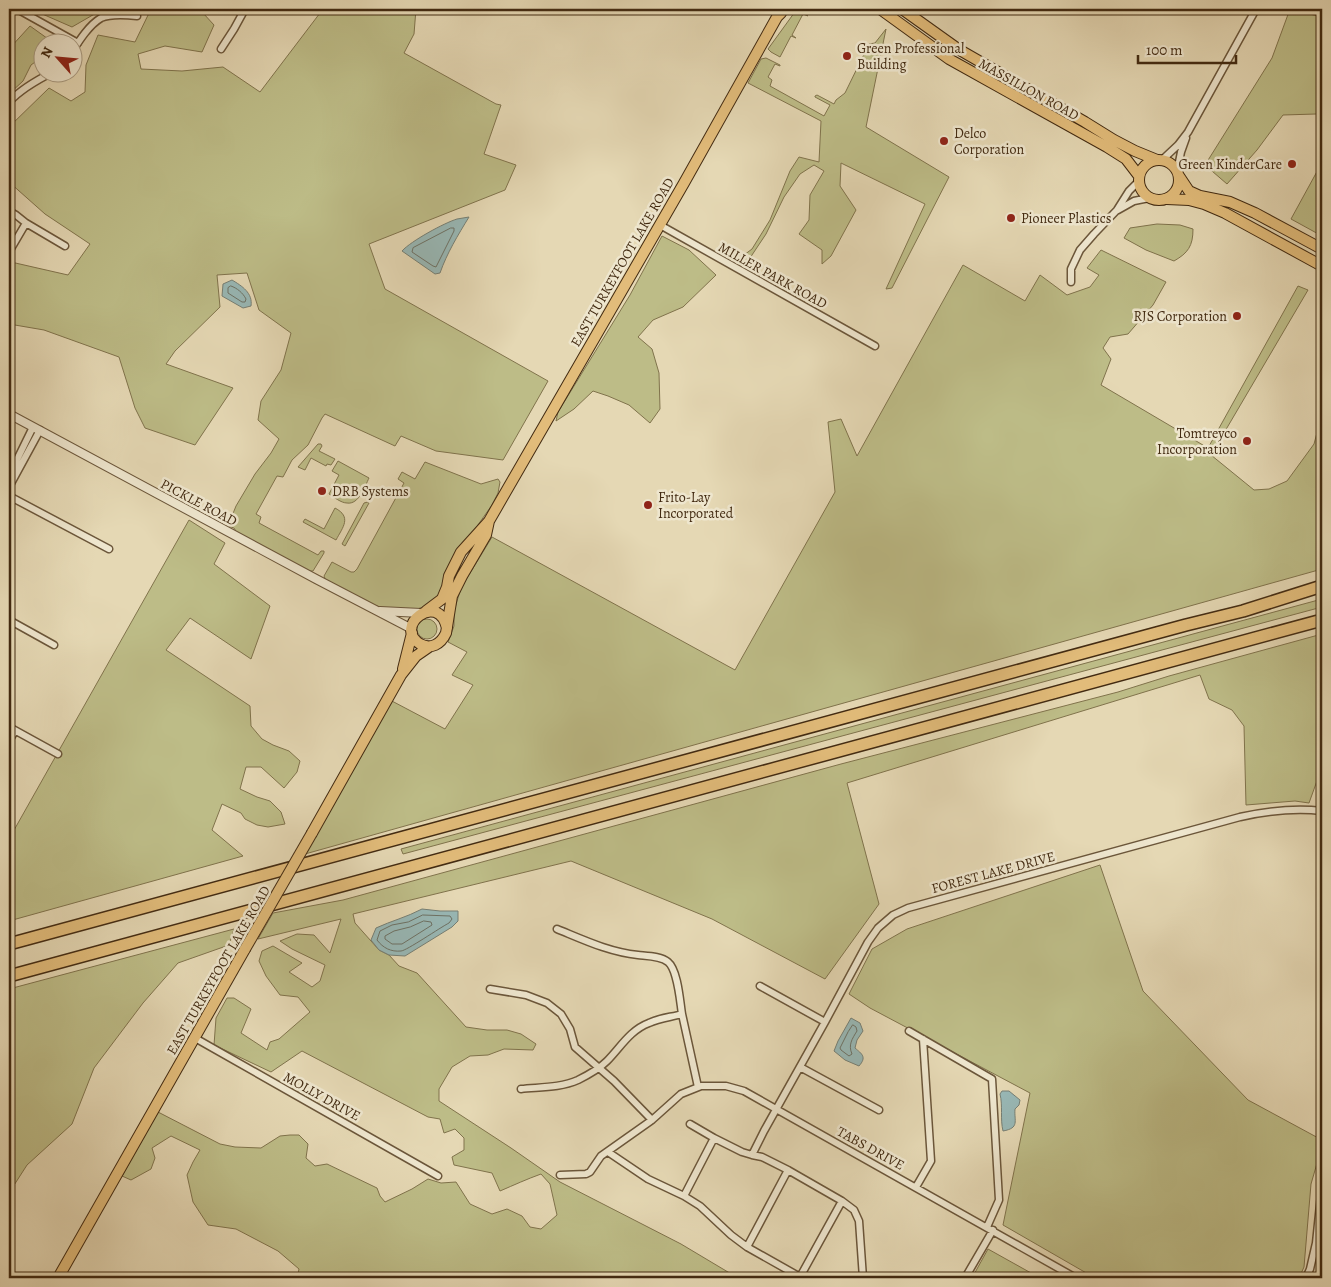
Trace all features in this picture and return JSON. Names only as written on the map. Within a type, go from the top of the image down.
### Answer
[{"type":"highway","points":[[9,944],[1243,611],[1322,586]]},
{"type":"highway","points":[[9,976],[1322,620]]},
{"type":"main road","name":"MASSILLON ROAD","points":[[880,9],[950,59],[1107,147],[1126,160],[1138,179]]},
{"type":"main road","name":"MASSILLON ROAD","points":[[902,9],[958,49],[1114,140],[1135,151],[1160,160]]},
{"type":"main road","name":"EAST TURKEYFOOT LAKE ROAD","points":[[447,628],[452,596],[486,535],[489,521],[660,225],[739,85],[778,11]]},
{"type":"main road","points":[[1178,174],[1179,183],[1177,190],[1167,199],[1161,201],[1148,198],[1140,189],[1138,179],[1141,170],[1152,161],[1160,160],[1171,164],[1178,174],[1189,191],[1200,196],[1230,202],[1255,213],[1322,249]]},
{"type":"main road","points":[[1167,199],[1190,200],[1225,213],[1322,266]]},
{"type":"main road","name":"EAST TURKEYFOOT LAKE ROAD","points":[[424,612],[442,599],[449,576],[461,552],[489,521]]},
{"type":"main road","points":[[432,611],[442,617],[447,628],[444,639],[440,643],[429,647],[418,643],[412,631],[413,622],[424,612],[432,611]]},
{"type":"main road","name":"EAST TURKEYFOOT LAKE ROAD","points":[[401,675],[412,631]]},
{"type":"main road","name":"EAST TURKEYFOOT LAKE ROAD","points":[[58,1278],[401,675],[416,656],[429,647]]},
{"type":"street","points":[[17,9],[58,32]]},
{"type":"street","points":[[221,49],[245,9]]},
{"type":"street","points":[[1160,160],[1178,145],[1188,132],[1256,9]]},
{"type":"street","points":[[82,37],[102,18],[120,15],[137,16]]},
{"type":"street","points":[[9,102],[35,82]]},
{"type":"street","points":[[1178,174],[1181,152],[1188,132]]},
{"type":"street","points":[[1071,282],[1071,269],[1080,250],[1117,210],[1138,179]]},
{"type":"street","points":[[1117,210],[1134,201],[1148,198]]},
{"type":"street","points":[[9,211],[65,246]]},
{"type":"street","points":[[9,252],[26,223]]},
{"type":"street","name":"MILLER PARK ROAD","points":[[660,225],[875,346]]},
{"type":"street","name":"PICKLE ROAD","points":[[9,414],[412,631]]},
{"type":"street","points":[[9,476],[36,428]]},
{"type":"street","points":[[9,487],[36,428]]},
{"type":"street","points":[[9,496],[109,549]]},
{"type":"street","name":"PICKLE ROAD","points":[[378,611],[424,612]]},
{"type":"street","points":[[9,620],[54,644]]},
{"type":"street","points":[[9,742],[12,729],[58,754]]},
{"type":"street","name":"FOREST LAKE DRIVE","points":[[752,1155],[868,942],[878,928],[894,915],[908,908],[1240,817],[1265,811],[1292,809],[1322,810]]},
{"type":"street","points":[[557,929],[603,948],[661,958],[669,963],[674,971],[698,1087]]},
{"type":"street","points":[[760,986],[825,1022]]},
{"type":"street","points":[[490,989],[526,995],[547,1003],[562,1014],[570,1029],[575,1047],[614,1081],[652,1120]]},
{"type":"street","points":[[521,1088],[561,1086],[578,1080],[599,1068],[636,1030],[648,1023],[682,1014]]},
{"type":"street","points":[[909,1031],[992,1079],[999,1200],[990,1229],[965,1278]]},
{"type":"street","name":"MOLLY DRIVE","points":[[195,1038],[438,1176]]},
{"type":"street","points":[[916,1187],[931,1161],[923,1039]]},
{"type":"street","points":[[800,1067],[878,1110]]},
{"type":"street","name":"TABS DRIVE","points":[[560,1175],[586,1174],[590,1172],[601,1156],[652,1120],[681,1094],[701,1086],[726,1086],[744,1091],[777,1109],[1076,1278]]},
{"type":"street","points":[[690,1124],[714,1138],[752,1155],[762,1156],[842,1201],[854,1210],[859,1221],[863,1278]]},
{"type":"street","points":[[684,1196],[714,1138]]},
{"type":"street","points":[[608,1152],[648,1179],[684,1196],[700,1206],[747,1247],[801,1278],[842,1201]]},
{"type":"street","points":[[747,1247],[788,1170]]},
{"type":"street","points":[[1306,1278],[1316,1243],[1322,1185]]},
{"type":"shaded area","points":[[35,9],[124,9],[98,12],[72,27]]},
{"type":"shaded area","points":[[136,9],[206,9],[203,13],[214,25],[202,52],[165,46],[138,54],[141,69],[182,71],[223,67],[260,92],[320,13],[314,9],[416,9],[414,34],[404,53],[501,105],[484,154],[516,165],[505,190],[369,244],[385,289],[548,381],[503,460],[436,451],[401,436],[395,446],[325,414],[308,445],[292,460],[283,477],[277,476],[256,514],[261,517],[259,523],[318,555],[321,551],[324,551],[313,571],[308,571],[237,533],[234,528],[228,526],[236,506],[279,439],[258,420],[261,401],[281,370],[291,333],[259,310],[247,273],[217,275],[220,307],[175,351],[166,364],[233,388],[195,445],[145,428],[135,408],[119,357],[44,330],[9,324],[9,266],[11,262],[68,275],[90,244],[45,214],[9,182],[9,127],[49,88],[71,101],[85,92],[86,65],[98,35],[135,42],[150,11]]},
{"type":"shaded area","points":[[797,9],[806,9],[804,12],[808,16],[803,14],[792,35],[796,38],[791,36],[780,57],[768,49]]},
{"type":"shaded area","points":[[1290,9],[1322,17],[1322,119],[1316,114],[1283,115],[1257,150],[1227,184],[1205,165],[1272,58]]},
{"type":"shaded area","points":[[30,26],[38,32],[32,32],[32,64],[23,81],[9,94],[9,49]]},
{"type":"shaded area","points":[[886,29],[866,127],[949,177],[892,288],[886,289],[925,204],[841,163],[840,186],[856,210],[831,256],[822,264],[822,250],[799,234],[809,220],[810,195],[824,171],[814,165],[800,174],[784,197],[766,234],[744,267],[740,258],[752,249],[770,220],[790,171],[799,157],[819,162],[821,121],[748,83],[761,59],[766,58],[780,65],[775,64],[768,77],[772,80],[770,86],[824,116],[830,105],[815,96],[817,95],[834,104],[845,93],[869,44],[875,43]]},
{"type":"shaded area","points":[[1322,158],[1322,236],[1291,219],[1320,166]]},
{"type":"shaded area","points":[[1157,224],[1180,225],[1193,229],[1189,248],[1174,261],[1146,250],[1124,238],[1130,228]]},
{"type":"shaded area","points":[[662,236],[689,250],[716,275],[683,307],[653,320],[638,337],[652,349],[659,373],[660,409],[650,423],[629,405],[593,391],[574,409],[556,421],[558,412],[630,295]]},
{"type":"shaded area","points":[[1101,250],[1166,282],[1153,305],[1128,334],[1110,337],[1103,348],[1111,359],[1101,385],[1208,448],[1298,286],[1308,290],[1211,455],[1254,490],[1269,489],[1287,481],[1314,444],[1319,425],[1322,424],[1322,531],[1317,540],[1322,539],[1322,569],[305,854],[390,700],[445,729],[473,685],[452,675],[467,652],[448,642],[454,626],[454,611],[461,588],[492,537],[735,670],[835,492],[828,422],[841,419],[857,456],[963,265],[1025,301],[1040,275],[1067,295],[1090,287],[1099,275],[1087,268]]},
{"type":"shaded area","points":[[318,444],[322,446],[319,451],[335,459],[331,465],[327,464],[326,466],[311,458],[305,470],[298,467]]},
{"type":"shaded area","points":[[338,461],[369,478],[361,494],[351,503],[342,502],[329,494],[339,475],[332,471]]},
{"type":"shaded area","points":[[425,462],[481,484],[498,479],[500,482],[498,493],[492,505],[468,539],[439,595],[425,607],[412,610],[391,609],[363,601],[326,581],[324,576],[332,562],[351,572],[357,569],[404,483],[398,479],[402,472],[415,479]]},
{"type":"shaded area","points":[[368,502],[345,546],[342,544],[364,503]]},
{"type":"shaded area","points":[[335,508],[340,511],[345,519],[336,540],[303,522],[305,519],[324,529]]},
{"type":"shaded area","points":[[189,520],[225,543],[214,564],[270,606],[251,659],[190,618],[166,650],[250,706],[251,726],[262,739],[289,751],[300,761],[297,772],[284,788],[261,767],[246,767],[240,789],[270,801],[281,812],[285,824],[268,827],[257,825],[245,819],[241,813],[222,804],[212,830],[243,856],[9,921],[9,839]]},
{"type":"shaded area","points":[[1322,599],[1322,607],[403,854],[401,849]]},
{"type":"shaded area","points":[[423,619],[431,619],[437,625],[437,633],[431,639],[423,639],[417,633],[417,625]]},
{"type":"shaded area","points":[[1322,634],[1322,767],[1309,803],[1295,801],[1246,805],[1244,726],[1232,710],[1209,699],[1200,675],[847,783],[879,904],[825,979],[712,919],[571,861],[353,914],[355,923],[379,950],[389,955],[399,966],[417,973],[466,1027],[507,1030],[521,1034],[536,1044],[533,1050],[504,1049],[488,1055],[470,1056],[452,1067],[439,1089],[439,1101],[560,1182],[681,1244],[738,1278],[297,1278],[299,1269],[278,1251],[236,1229],[208,1225],[193,1202],[187,1175],[200,1150],[171,1136],[152,1148],[155,1158],[151,1169],[131,1180],[122,1176],[158,1112],[220,1144],[235,1147],[261,1148],[280,1136],[299,1135],[308,1144],[306,1158],[315,1166],[327,1164],[377,1188],[385,1202],[428,1179],[441,1183],[456,1182],[470,1204],[492,1214],[507,1209],[522,1216],[530,1227],[541,1229],[557,1215],[550,1184],[541,1174],[500,1191],[492,1173],[454,1165],[452,1157],[464,1150],[464,1138],[455,1129],[444,1133],[440,1119],[428,1117],[302,1051],[271,1072],[214,1045],[216,1018],[227,998],[234,998],[251,1009],[241,1033],[267,1050],[270,1042],[279,1039],[310,1012],[298,997],[280,995],[266,976],[259,961],[262,951],[273,946],[302,963],[289,972],[312,987],[320,981],[325,965],[280,941],[297,934],[314,935],[330,953],[341,919],[258,939],[273,913],[343,900],[841,764],[1118,692]]},
{"type":"shaded area","points":[[1100,865],[1143,991],[1248,1100],[1322,1140],[1311,1184],[1304,1267],[1299,1278],[1095,1278],[1003,1225],[1030,1093],[870,1008],[849,994],[872,949],[907,929]]},
{"type":"shaded area","points":[[234,929],[229,945],[178,963],[143,1003],[94,1068],[72,1124],[27,1165],[9,1193],[9,989]]},
{"type":"shaded area","points":[[988,1249],[1040,1278],[972,1278]]},
{"type":"water","points":[[469,217],[449,251],[440,273],[435,274],[402,251],[436,228],[457,219]]},
{"type":"water","points":[[232,280],[243,287],[249,294],[251,306],[243,308],[222,296],[223,284]]},
{"type":"water","points":[[422,909],[458,911],[458,921],[452,927],[405,956],[389,955],[379,950],[371,940],[376,928]]},
{"type":"water","points":[[851,1018],[860,1023],[863,1031],[857,1040],[855,1048],[863,1058],[859,1066],[845,1060],[834,1051]]},
{"type":"water","points":[[1002,1091],[1009,1091],[1020,1100],[1019,1105],[1015,1109],[1014,1126],[1003,1131],[1000,1094]]},
{"type":"place","name":"Green Professional Building","points":[[847,56]]},
{"type":"place","name":"Delco Corporation","points":[[944,141]]},
{"type":"place","name":"Green KinderCare","points":[[1292,164]]},
{"type":"place","name":"Pioneer Plastics","points":[[1011,218]]},
{"type":"place","name":"RJS Corporation","points":[[1237,316]]},
{"type":"place","name":"Tomtreyco Incorporation","points":[[1247,441]]},
{"type":"place","name":"DRB Systems","points":[[322,491]]},
{"type":"place","name":"Frito-Lay Incorporated","points":[[648,505]]}]
